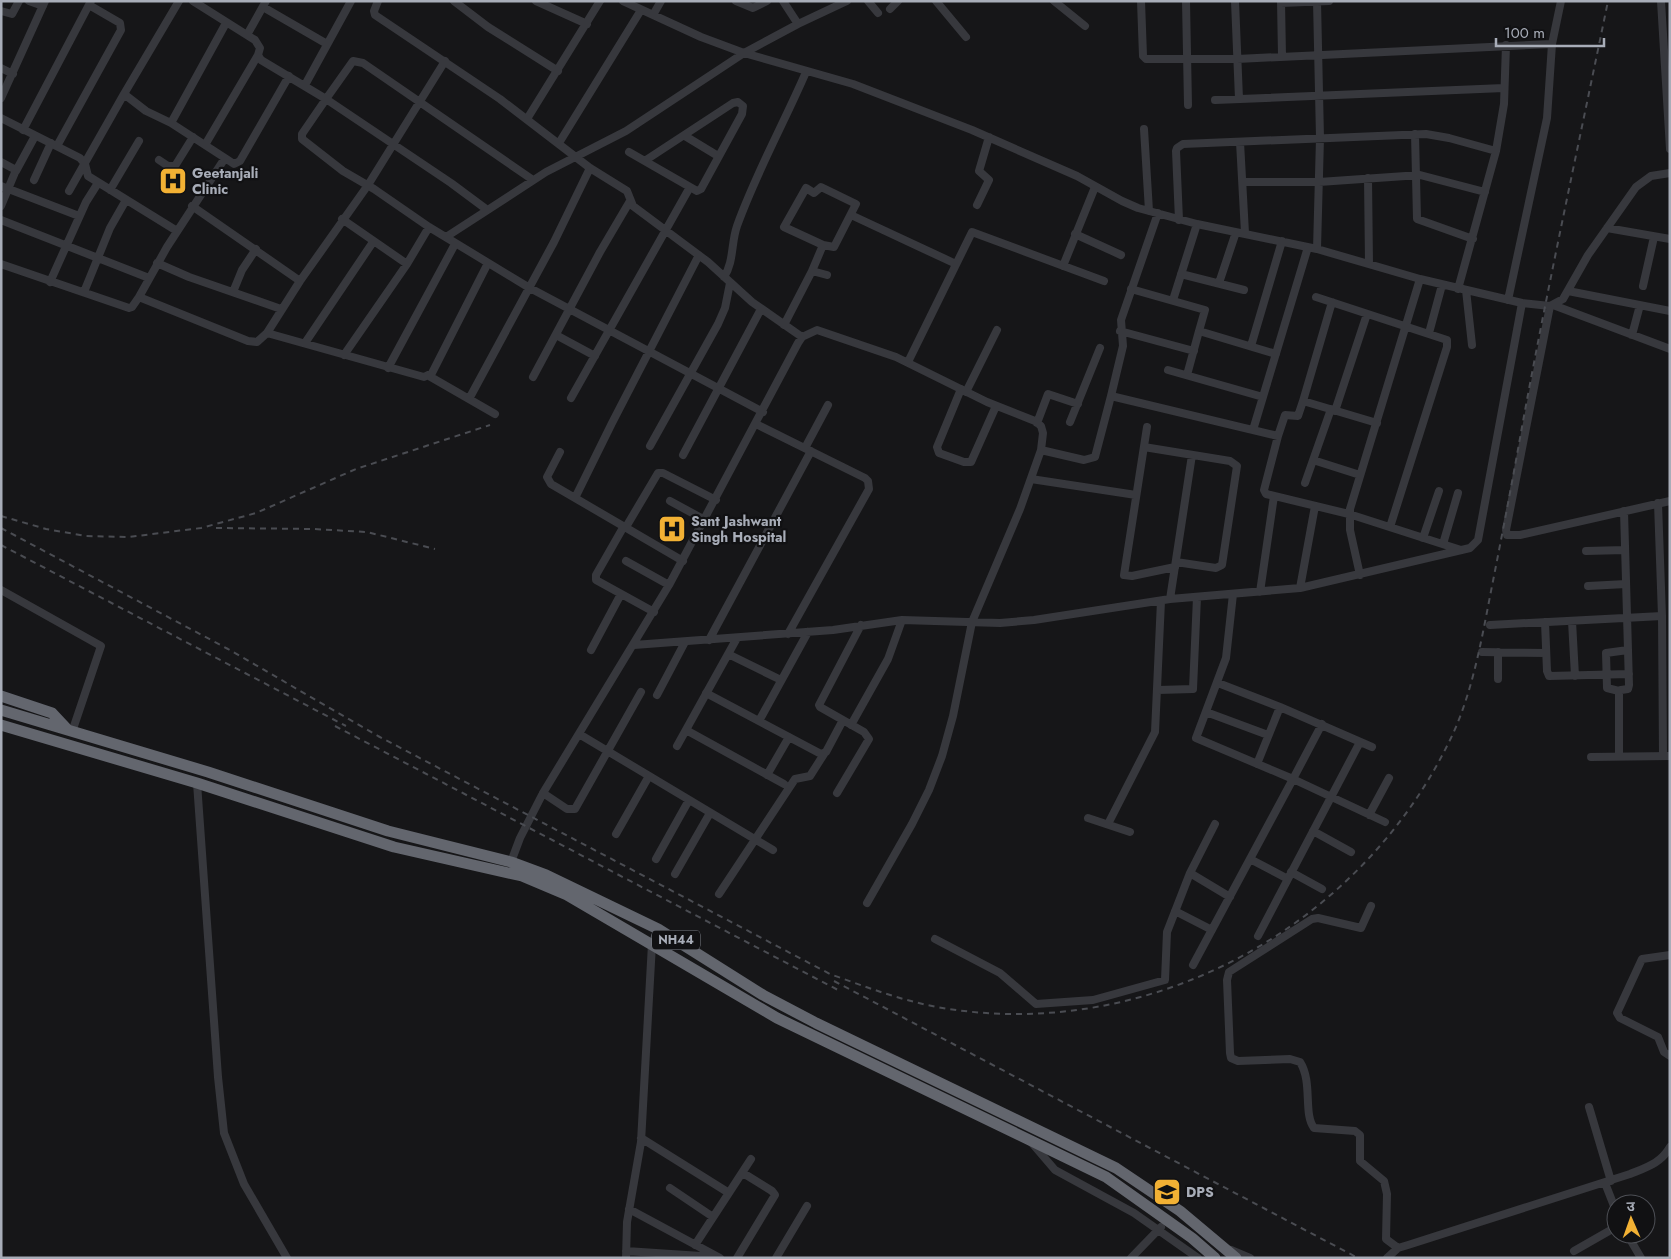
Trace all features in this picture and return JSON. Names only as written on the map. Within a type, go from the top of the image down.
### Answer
[{"type":"highway","points":[[1,696],[52,712],[70,731]]},
{"type":"highway","name":"NH44","points":[[1,710],[208,772],[388,831],[511,862],[546,875],[658,930],[772,1000],[1116,1168],[1158,1194],[1236,1258]]},
{"type":"highway","name":"NH44","points":[[1,725],[197,783],[394,847],[522,876],[568,895],[777,1018],[1106,1177],[1168,1220],[1216,1258]]},
{"type":"street","points":[[1,12],[12,14],[19,1]]},
{"type":"street","points":[[1,98],[44,4],[29,1]]},
{"type":"street","points":[[69,192],[179,1]]},
{"type":"street","points":[[193,1],[247,36],[259,46],[258,55],[205,145]]},
{"type":"street","points":[[205,8],[209,1]]},
{"type":"street","points":[[305,85],[351,1]]},
{"type":"street","points":[[378,1],[374,11],[375,15],[527,119],[590,168],[627,191],[630,201],[665,231],[699,255],[761,309],[802,337]]},
{"type":"street","points":[[536,1],[587,24]]},
{"type":"street","points":[[527,119],[558,72],[600,1]]},
{"type":"street","points":[[623,1],[744,53],[853,84],[989,137],[1122,201],[1149,211],[1197,224],[1317,249],[1462,290],[1522,303],[1552,305],[1670,349]]},
{"type":"street","points":[[653,15],[661,1]]},
{"type":"street","points":[[736,1],[753,8],[767,1]]},
{"type":"street","points":[[783,1],[798,24]]},
{"type":"street","points":[[446,237],[533,180],[626,131],[744,53],[798,24],[847,1]]},
{"type":"street","points":[[868,1],[878,13]]},
{"type":"street","points":[[890,8],[898,1]]},
{"type":"street","points":[[936,1],[966,38]]},
{"type":"street","points":[[1054,1],[1085,26]]},
{"type":"street","points":[[1141,1],[1144,58],[1237,59],[1552,44]]},
{"type":"street","points":[[1186,1],[1188,106]]},
{"type":"street","points":[[1235,1],[1239,99]]},
{"type":"street","points":[[1282,56],[1281,2],[1329,1]]},
{"type":"street","points":[[1508,300],[1547,118],[1552,44],[1561,1]]},
{"type":"street","points":[[1661,1],[1670,149]]},
{"type":"street","points":[[456,2],[488,27],[558,72]]},
{"type":"street","points":[[1317,2],[1320,138],[1317,249]]},
{"type":"street","points":[[23,130],[90,3],[120,23],[121,30],[34,180]]},
{"type":"street","points":[[247,36],[264,4],[327,44]]},
{"type":"street","points":[[560,143],[641,10]]},
{"type":"street","points":[[171,123],[226,24]]},
{"type":"street","points":[[1472,345],[1462,290],[1496,151],[1503,114],[1506,45]]},
{"type":"street","points":[[258,55],[261,60],[305,85],[486,209]]},
{"type":"street","points":[[533,180],[355,60],[302,134],[302,139],[343,171],[368,185],[455,244],[528,287],[763,412]]},
{"type":"street","points":[[139,297],[248,341],[257,342],[267,333],[342,219],[368,185],[445,62]]},
{"type":"street","points":[[1,68],[13,74]]},
{"type":"street","points":[[724,277],[730,267],[734,235],[748,199],[806,72]]},
{"type":"street","points":[[124,94],[146,111],[171,123],[234,164],[240,161],[289,76]]},
{"type":"street","points":[[1215,100],[1504,88]]},
{"type":"street","points":[[629,152],[646,160],[697,191],[701,189],[742,114],[741,104],[732,103],[685,136],[646,160]]},
{"type":"street","points":[[1,118],[80,158],[88,176],[177,230]]},
{"type":"street","points":[[1144,129],[1149,211]]},
{"type":"street","points":[[1180,220],[1177,148],[1183,144],[1415,134],[1440,136],[1496,151]]},
{"type":"street","points":[[1415,134],[1415,215],[1418,221],[1473,239]]},
{"type":"street","points":[[1,206],[5,187],[35,136]]},
{"type":"street","points":[[685,136],[718,156]]},
{"type":"street","points":[[160,160],[168,166],[175,166],[193,137]]},
{"type":"street","points":[[977,205],[990,180],[979,171],[989,137]]},
{"type":"street","points":[[110,190],[139,141]]},
{"type":"street","points":[[1240,142],[1245,233]]},
{"type":"street","points":[[1,264],[129,308],[132,307],[177,230],[225,158]]},
{"type":"street","points":[[1,162],[15,168],[16,171]]},
{"type":"street","points":[[469,399],[554,242],[590,168]]},
{"type":"street","points":[[1670,173],[1651,176],[1643,180],[1588,256],[1563,299],[1552,305],[1506,530],[1507,535],[1520,535],[1670,501]]},
{"type":"street","points":[[1243,182],[1319,182],[1414,175],[1436,178],[1485,192]]},
{"type":"street","points":[[1368,178],[1369,264]]},
{"type":"street","points":[[50,282],[79,216],[98,183]]},
{"type":"street","points":[[5,187],[79,216]]},
{"type":"street","points":[[571,398],[690,187]]},
{"type":"street","points":[[821,187],[856,204],[834,247],[823,245],[784,227],[806,188],[814,193],[821,187]]},
{"type":"street","points":[[1063,266],[1095,187]]},
{"type":"street","points":[[84,292],[97,258],[126,200]]},
{"type":"street","points":[[533,377],[630,201]]},
{"type":"street","points":[[192,206],[300,281]]},
{"type":"street","points":[[1041,450],[1084,460],[1095,457],[1122,346],[1121,320],[1158,213]]},
{"type":"street","points":[[851,215],[956,264]]},
{"type":"street","points":[[342,219],[407,264]]},
{"type":"street","points":[[1,220],[148,278]]},
{"type":"street","points":[[1173,300],[1197,224]]},
{"type":"street","points":[[344,355],[407,264],[428,227]]},
{"type":"street","points":[[1607,228],[1670,239]]},
{"type":"street","points":[[908,362],[972,232],[1104,281]]},
{"type":"street","points":[[1219,283],[1236,232]]},
{"type":"street","points":[[1075,234],[1121,255]]},
{"type":"street","points":[[1644,286],[1654,237]]},
{"type":"street","points":[[1251,346],[1282,241]]},
{"type":"street","points":[[306,344],[373,242]]},
{"type":"street","points":[[388,368],[455,244]]},
{"type":"street","points":[[784,325],[812,271],[823,245]]},
{"type":"street","points":[[1253,430],[1308,247]]},
{"type":"street","points":[[233,292],[242,270],[256,249]]},
{"type":"street","points":[[575,498],[699,255]]},
{"type":"street","points":[[157,263],[188,277],[281,309]]},
{"type":"street","points":[[429,376],[488,263]]},
{"type":"street","points":[[812,271],[828,276]]},
{"type":"street","points":[[1181,274],[1244,290]]},
{"type":"street","points":[[1360,575],[1349,514],[1420,279]]},
{"type":"street","points":[[650,446],[723,313],[730,283]]},
{"type":"street","points":[[1428,333],[1442,285]]},
{"type":"street","points":[[1131,289],[1205,310],[1187,375]]},
{"type":"street","points":[[1568,291],[1670,311]]},
{"type":"street","points":[[1316,297],[1428,333],[1447,340],[1448,343],[1390,527]]},
{"type":"street","points":[[1332,302],[1298,416],[1285,415],[1264,490],[1266,494],[1349,514],[1462,550]]},
{"type":"street","points":[[634,645],[788,634],[902,620],[972,622],[1034,620],[1166,600],[1300,588],[1470,548],[1478,540],[1522,303]]},
{"type":"street","points":[[1632,335],[1640,305]]},
{"type":"street","points":[[683,455],[720,389],[740,345],[761,309]]},
{"type":"street","points":[[1305,483],[1368,314]]},
{"type":"street","points":[[996,330],[963,390],[939,442],[937,451],[970,462],[996,406]]},
{"type":"street","points":[[511,862],[520,838],[543,793],[654,612],[683,561],[802,337],[811,331],[826,332],[908,362],[996,406],[1037,423],[1043,432],[1041,450],[1031,478],[972,622],[953,716],[936,772],[912,824],[867,903]]},
{"type":"street","points":[[1120,331],[1194,352]]},
{"type":"street","points":[[1199,331],[1276,354]]},
{"type":"street","points":[[267,333],[421,377],[429,376],[495,414]]},
{"type":"street","points":[[556,335],[595,356]]},
{"type":"street","points":[[1070,422],[1100,348]]},
{"type":"street","points":[[1168,370],[1263,397]]},
{"type":"street","points":[[1037,423],[1048,394],[1078,404]]},
{"type":"street","points":[[1111,396],[1278,436]]},
{"type":"street","points":[[1303,401],[1377,423]]},
{"type":"street","points":[[709,640],[808,450],[828,405]]},
{"type":"street","points":[[756,424],[868,481],[869,489],[788,634]]},
{"type":"street","points":[[1144,447],[1234,462],[1238,466],[1222,565],[1216,568],[1175,564],[1132,576],[1124,575],[1147,427]]},
{"type":"street","points":[[560,452],[547,479],[551,484],[683,561]]},
{"type":"street","points":[[1108,824],[1154,738],[1166,600],[1175,564],[1192,455]]},
{"type":"street","points":[[1313,460],[1360,475]]},
{"type":"street","points":[[654,612],[597,583],[595,577],[658,473],[663,473],[716,500]]},
{"type":"street","points":[[1031,478],[1136,495]]},
{"type":"street","points":[[1423,538],[1439,491]]},
{"type":"street","points":[[1442,544],[1458,493]]},
{"type":"street","points":[[1260,592],[1274,496]]},
{"type":"street","points":[[670,501],[704,520]]},
{"type":"street","points":[[1591,756],[1666,756],[1658,503]]},
{"type":"street","points":[[1300,588],[1315,506]]},
{"type":"street","points":[[1624,511],[1626,550],[1629,687],[1619,691],[1607,688],[1606,653],[1628,650]]},
{"type":"street","points":[[1586,551],[1626,550]]},
{"type":"street","points":[[626,561],[669,585]]},
{"type":"street","points":[[1588,586],[1626,584]]},
{"type":"street","points":[[1,590],[101,646],[70,731]]},
{"type":"street","points":[[591,650],[621,594]]},
{"type":"street","points":[[1233,594],[1227,649],[1218,682],[1196,738],[1293,779],[1386,822]]},
{"type":"street","points":[[1158,690],[1193,689],[1197,597]]},
{"type":"street","points":[[1490,625],[1662,616]]},
{"type":"street","points":[[851,725],[888,660],[902,620]]},
{"type":"street","points":[[1572,621],[1575,676]]},
{"type":"street","points":[[1545,622],[1547,675],[1629,674]]},
{"type":"street","points":[[836,793],[869,739],[868,735],[820,707],[820,704],[861,625]]},
{"type":"street","points":[[759,721],[808,632]]},
{"type":"street","points":[[677,746],[737,638]]},
{"type":"street","points":[[657,694],[685,642]]},
{"type":"street","points":[[1482,652],[1546,653]]},
{"type":"street","points":[[1498,652],[1498,678]]},
{"type":"street","points":[[728,654],[781,680]]},
{"type":"street","points":[[1218,682],[1280,706],[1372,747]]},
{"type":"street","points":[[1619,691],[1619,756]]},
{"type":"street","points":[[543,793],[567,809],[575,809],[641,692]]},
{"type":"street","points":[[706,693],[824,754]]},
{"type":"street","points":[[1257,764],[1280,706]]},
{"type":"street","points":[[1206,712],[1268,736]]},
{"type":"street","points":[[719,894],[795,779],[810,776],[843,720]]},
{"type":"street","points":[[1193,965],[1322,724]]},
{"type":"street","points":[[686,730],[784,784]]},
{"type":"street","points":[[579,734],[772,850]]},
{"type":"street","points":[[767,775],[788,737]]},
{"type":"street","points":[[1258,936],[1360,742]]},
{"type":"street","points":[[616,834],[649,776]]},
{"type":"street","points":[[1369,815],[1389,778]]},
{"type":"street","points":[[197,783],[224,1133],[244,1184],[287,1258]]},
{"type":"street","points":[[656,859],[689,800]]},
{"type":"street","points":[[675,874],[710,813]]},
{"type":"street","points":[[1088,818],[1130,832]]},
{"type":"street","points":[[934,939],[993,969],[1036,1004],[1093,1000],[1165,980],[1167,974],[1167,932],[1190,874],[1215,824]]},
{"type":"street","points":[[1313,831],[1351,852]]},
{"type":"street","points":[[1250,858],[1322,889]]},
{"type":"street","points":[[1190,874],[1230,897]]},
{"type":"street","points":[[1371,906],[1361,928],[1318,918],[1312,919],[1229,972],[1230,1053],[1231,1058],[1238,1061],[1290,1059],[1300,1062],[1307,1079],[1311,1121],[1314,1128],[1355,1131],[1360,1134],[1360,1161],[1381,1178],[1386,1187],[1386,1238],[1398,1248]]},
{"type":"street","points":[[1174,912],[1212,930]]},
{"type":"street","points":[[658,930],[652,944],[641,1138],[639,1160],[629,1209],[626,1254],[720,1258]]},
{"type":"street","points":[[1670,955],[1642,959],[1617,1013],[1620,1018],[1658,1036],[1664,1052],[1670,1056]]},
{"type":"street","points":[[1590,1107],[1611,1194]]},
{"type":"street","points":[[641,1138],[729,1194]]},
{"type":"street","points":[[1030,1141],[1055,1170],[1159,1229],[1198,1258]]},
{"type":"street","points":[[1387,1258],[1398,1248],[1608,1182],[1646,1168],[1667,1157],[1670,1147]]},
{"type":"street","points":[[695,1245],[751,1159]]},
{"type":"street","points":[[738,1258],[775,1195],[772,1191],[742,1173]]},
{"type":"street","points":[[670,1188],[713,1217]]},
{"type":"street","points":[[776,1258],[807,1206]]},
{"type":"street","points":[[629,1209],[720,1258]]},
{"type":"street","points":[[1131,1258],[1168,1220]]},
{"type":"street","points":[[1574,1251],[1606,1233]]},
{"type":"street","points":[[1633,1244],[1641,1258]]},
{"type":"street","points":[[1222,1246],[1250,1258]]},
{"type":"railway","points":[[1,528],[228,649],[378,736],[830,974],[883,993],[923,1004],[1014,1014],[1091,1008],[1164,990],[1234,960],[1299,920],[1357,870],[1407,812],[1447,746],[1456,727],[1464,707],[1480,644],[1542,320],[1608,1]]},
{"type":"railway","points":[[1,516],[46,529],[86,536],[129,537],[201,528],[256,513],[356,469],[490,425]]},
{"type":"railway","points":[[216,528],[314,529],[367,532],[435,549]]},
{"type":"railway","points":[[1,545],[346,726]]},
{"type":"railway","points":[[335,726],[838,990]]},
{"type":"railway","points":[[834,981],[1358,1258]]},
{"type":"place","name":"Geetanjali Clinic","points":[[173,181]]},
{"type":"place","name":"Sant Jashwant Singh Hospital","points":[[672,529]]},
{"type":"place","name":"DPS","points":[[1167,1192]]}]
